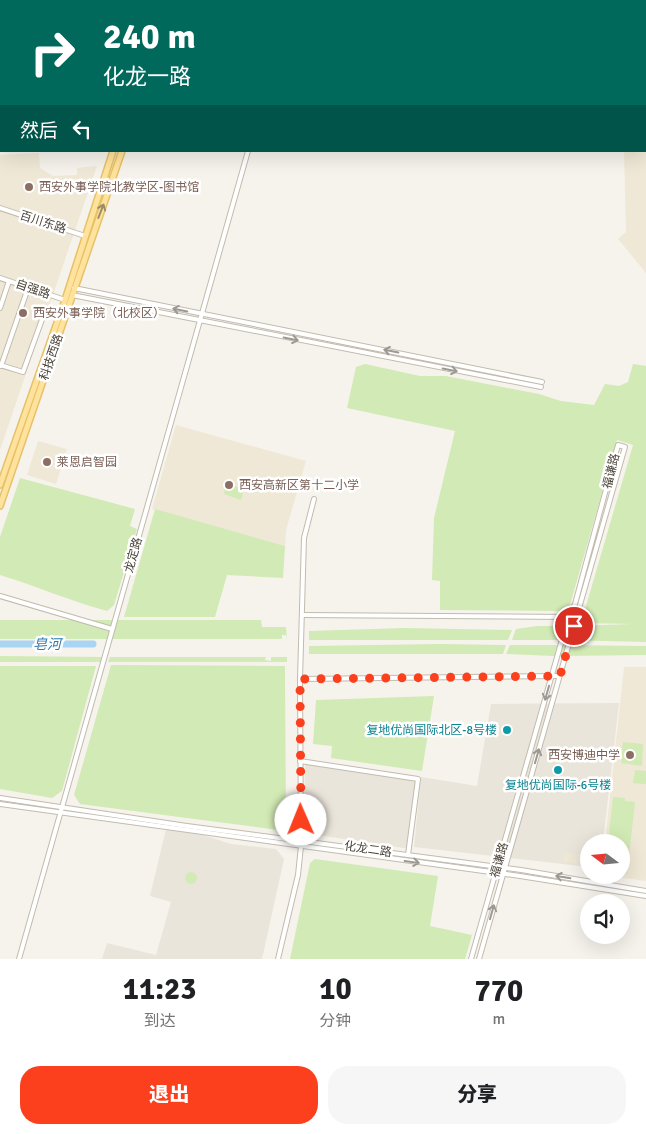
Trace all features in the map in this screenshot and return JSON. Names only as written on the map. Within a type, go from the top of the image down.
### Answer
[{"type":"main road","name":"科技西路","points":[[0,485],[65,300],[113,152]]},
{"type":"main road","name":"科技西路","points":[[0,506],[122,152]]},
{"type":"street","name":"龙定路","points":[[19,959],[248,152]]},
{"type":"street","name":"百川东路","points":[[0,208],[85,236]]},
{"type":"street","name":"自强路","points":[[0,278],[65,300]]},
{"type":"street","points":[[0,308],[9,281]]},
{"type":"street","points":[[28,288],[0,366],[24,372],[44,314]]},
{"type":"street","points":[[74,288],[542,382]]},
{"type":"street","points":[[72,295],[541,387]]},
{"type":"street","name":"福谦路","points":[[471,959],[568,617],[575,604],[618,445],[626,447],[479,959]]},
{"type":"street","points":[[278,959],[298,875],[301,846],[300,679],[304,538],[314,499]]},
{"type":"street","points":[[0,596],[112,629]]},
{"type":"street","points":[[302,615],[568,617]]},
{"type":"street","points":[[300,679],[560,676]]},
{"type":"street","points":[[300,761],[418,779],[408,855]]},
{"type":"street","name":"化龙二路","points":[[0,798],[61,810],[646,896]]},
{"type":"street","name":"化龙二路","points":[[0,804],[301,840],[505,868],[646,891]]},
{"type":"shaded area","points":[[624,152],[646,152],[646,273],[618,239],[626,232]]},
{"type":"shaded area","name":"西安外事学院（北校区）","points":[[39,153],[40,168],[53,176],[77,175],[77,168],[97,166],[0,450],[0,155]]},
{"type":"shaded area","name":"西安高新区第十二小学","points":[[176,425],[306,461],[286,530],[285,546],[152,509]]},
{"type":"shaded area","name":"莱恩启智园","points":[[38,441],[67,449],[56,484],[27,475]]},
{"type":"shaded area","name":"西安博迪中学","points":[[624,667],[646,667],[646,881],[630,879],[630,834],[606,834]]},
{"type":"shaded area","points":[[619,703],[604,834],[580,834],[580,866],[414,847],[421,777],[477,786],[491,704]]},
{"type":"shaded area","points":[[305,760],[419,778],[410,849],[311,834],[304,825]]},
{"type":"shaded area","points":[[166,829],[203,835],[231,844],[276,849],[284,859],[262,959],[102,959],[107,943],[156,955],[171,902],[150,896]]},
{"type":"shaded area","points":[[565,852],[578,855],[577,864],[563,862]]},
{"type":"green space","points":[[365,364],[420,376],[446,376],[539,394],[561,401],[594,405],[605,384],[619,386],[628,382],[633,364],[646,366],[646,642],[564,640],[568,626],[634,624],[581,623],[633,445],[617,440],[570,605],[564,611],[440,610],[440,581],[432,580],[434,518],[455,431],[347,408],[356,367]]},
{"type":"green space","points":[[20,478],[135,509],[130,526],[137,529],[114,605],[107,611],[0,575],[0,537]]},
{"type":"green space","points":[[226,483],[244,489],[241,500],[224,494]]},
{"type":"green space","points":[[155,509],[285,546],[283,578],[227,575],[215,617],[124,617]]},
{"type":"green space","points":[[0,620],[261,620],[262,627],[286,627],[287,640],[286,635],[282,635],[282,639],[0,639]]},
{"type":"green space","points":[[537,626],[565,626],[561,640],[512,640],[516,629]]},
{"type":"green space","points":[[405,628],[512,630],[508,640],[309,640],[309,631]]},
{"type":"green space","points":[[506,645],[503,654],[309,654],[309,646]]},
{"type":"green space","points":[[510,645],[559,645],[556,656],[553,656],[506,654]]},
{"type":"green space","points":[[562,645],[646,646],[646,655],[559,656]]},
{"type":"green space","points":[[0,656],[107,657],[105,662],[0,662]]},
{"type":"green space","points":[[110,657],[266,657],[265,660],[271,661],[271,657],[287,657],[287,662],[108,662]]},
{"type":"green space","points":[[111,665],[285,666],[286,821],[278,830],[80,804],[74,795]]},
{"type":"green space","points":[[0,666],[96,666],[62,791],[52,798],[0,789]]},
{"type":"green space","points":[[434,696],[422,771],[331,758],[332,746],[313,744],[316,700]]},
{"type":"green space","points":[[623,742],[643,744],[642,766],[621,763]]},
{"type":"green space","points":[[635,770],[646,771],[646,784],[633,783]]},
{"type":"green space","points":[[613,797],[625,798],[625,801],[635,802],[630,847],[630,834],[609,834]]},
{"type":"green space","points":[[315,859],[438,876],[430,926],[472,935],[465,959],[290,959],[310,863]]},
{"type":"green space","points":[[193,872],[196,873],[196,883],[189,884],[186,883],[185,876],[186,873]]},
{"type":"waterway","name":"皂河","points":[[0,644],[93,644]]},
{"type":"place","name":"西安外事学院北教学区-图书馆","points":[[29,187]]},
{"type":"place","name":"西安外事学院（北校区）","points":[[23,313]]},
{"type":"place","name":"莱恩启智园","points":[[47,462]]},
{"type":"place","name":"西安高新区第十二小学","points":[[229,485]]},
{"type":"place","name":"复地优尚国际北区-8号楼","points":[[507,730]]},
{"type":"place","name":"西安博迪中学","points":[[630,755]]},
{"type":"place","name":"复地优尚国际-6号楼","points":[[558,770]]},
{"type":"route","points":[[301,820],[300,679],[560,676],[574,626]]}]
